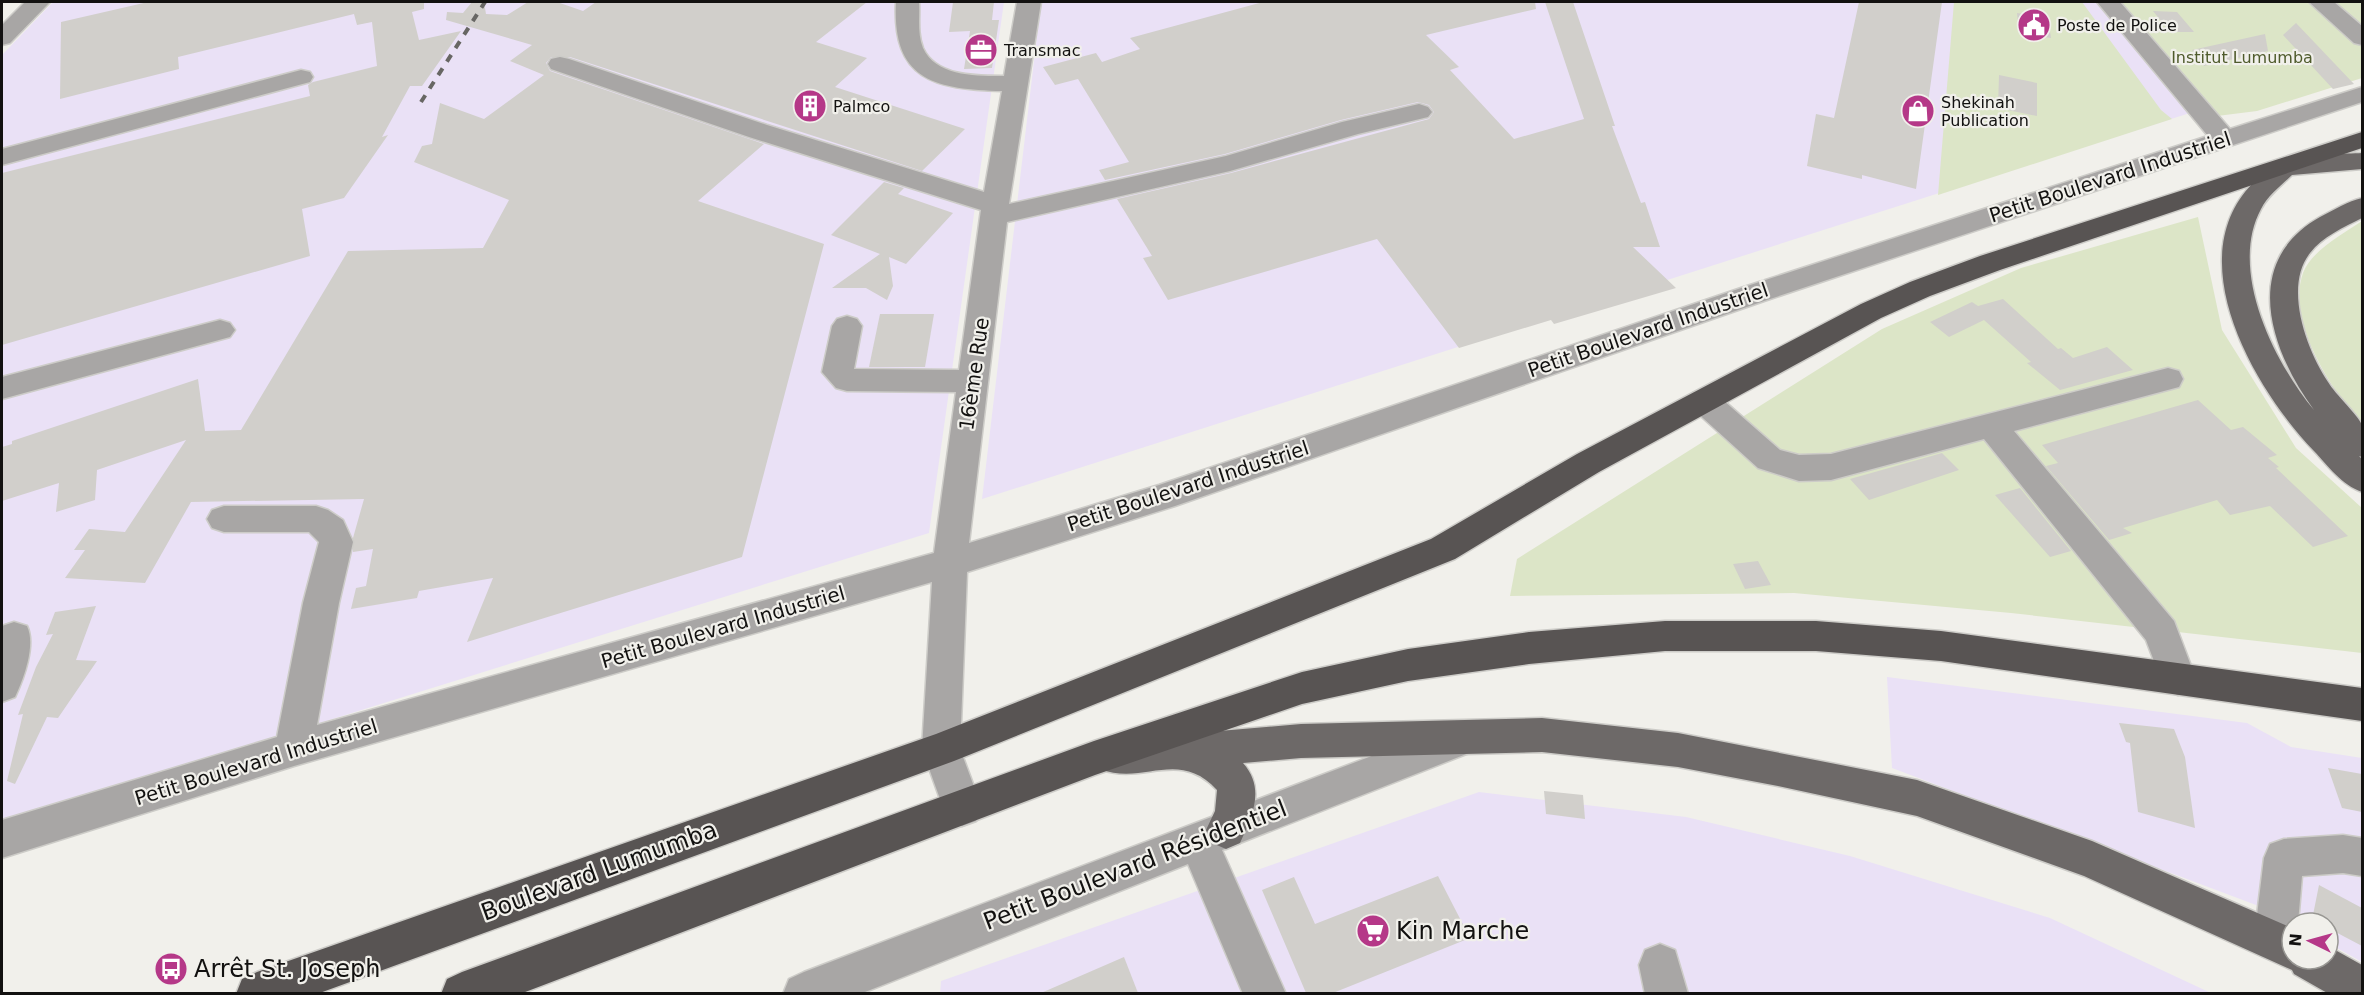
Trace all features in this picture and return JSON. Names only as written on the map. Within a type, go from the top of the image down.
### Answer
[{"type":"highway","name":"Boulevard Lumumba","points":[[257,993],[941,749],[1443,549],[1588,463],[1871,311],[1920,289],[1990,263],[2362,140]]},
{"type":"highway","points":[[462,993],[1094,758],[1258,702],[1362,675],[1529,648],[1665,636],[1816,636],[1941,646],[2362,705]]},
{"type":"main road","points":[[2362,161],[2285,167],[2246,210],[2238,229],[2236,261],[2244,307],[2265,361],[2296,410],[2362,479]]},
{"type":"main road","points":[[2362,207],[2304,242],[2288,269],[2284,307],[2293,345],[2303,366],[2335,414],[2362,445]]},
{"type":"main road","points":[[1094,758],[1301,741],[1542,735],[1678,750],[1778,768],[1917,798],[2092,860],[2280,944]]},
{"type":"main road","points":[[1184,751],[1209,760],[1226,771],[1235,783],[1239,796],[1237,810],[1212,835]]},
{"type":"main road","points":[[2331,971],[2362,988]]},
{"type":"street","points":[[2,38],[38,2]]},
{"type":"street","points":[[908,2],[904,27],[913,56],[938,75],[971,84],[1015,84]]},
{"type":"street","name":"16ème Rue","points":[[941,749],[950,563],[996,210],[1029,2]]},
{"type":"street","points":[[2108,2],[2225,139]]},
{"type":"street","points":[[2321,2],[2362,38]]},
{"type":"street","points":[[560,64],[996,210],[1230,163],[1351,128],[1419,112]]},
{"type":"street","points":[[2,157],[302,77]]},
{"type":"street","name":"Petit Boulevard Industriel","points":[[2,839],[294,749],[950,563],[1163,497],[1754,294],[2362,94]]},
{"type":"street","points":[[847,326],[837,372],[847,380],[972,381]]},
{"type":"street","points":[[2,388],[220,330]]},
{"type":"street","points":[[1704,401],[1769,459],[1799,468],[1831,467],[2168,379]]},
{"type":"street","points":[[1990,424],[2161,632],[2178,679]]},
{"type":"street","points":[[224,519],[316,519],[332,530],[336,542],[321,603],[294,749]]},
{"type":"street","points":[[2,686],[14,637]]},
{"type":"street","name":"Petit Boulevard Résidentiel","points":[[804,993],[1466,738]]},
{"type":"street","points":[[941,749],[962,808]]},
{"type":"street","points":[[1212,835],[1265,993]]},
{"type":"street","points":[[2289,911],[2284,858],[2343,855],[2362,857]]},
{"type":"shaded area","points":[[53,2],[1004,2],[929,533],[2,822],[2,55]]},
{"type":"shaded area","points":[[1041,2],[2101,2],[2193,112],[982,499]]},
{"type":"shaded area","points":[[1887,677],[2247,723],[2291,747],[2362,758],[2362,962],[2340,950],[2340,911],[2280,911],[2280,917],[2264,908],[1892,768]]},
{"type":"shaded area","points":[[1479,792],[1686,817],[1850,856],[2050,918],[2211,993],[940,994],[941,981]]},
{"type":"green space","points":[[1954,2],[2082,2],[2161,110],[2172,119],[1938,195]]},
{"type":"green space","name":"Institut Lumumba","points":[[2118,2],[2362,2],[2362,78],[2257,111],[2217,116]]},
{"type":"green space","points":[[2198,217],[2222,330],[2296,448],[2362,508],[2362,653],[2011,613],[1794,593],[1510,596],[1517,559],[1882,329],[2021,268]]},
{"type":"green space","points":[[2362,221],[2362,423],[2337,393],[2315,354],[2306,333],[2299,292],[2303,273],[2313,257],[2329,243]]},
{"type":"building","points":[[148,2],[424,2],[424,9],[412,12],[419,40],[461,31],[422,86],[410,86],[382,137],[388,135],[344,198],[302,209],[310,256],[2,345],[2,173],[310,96],[308,85],[313,82],[377,66],[372,22],[357,25],[354,14],[178,57],[179,69],[60,99],[61,22]]},
{"type":"building","points":[[472,2],[484,2],[486,14],[507,15],[528,2],[557,2],[583,11],[596,2],[867,2],[816,42],[867,58],[835,87],[965,129],[922,171],[570,57],[551,57],[546,63],[550,71],[764,144],[698,201],[824,244],[742,557],[467,642],[493,578],[419,591],[417,598],[351,609],[356,588],[366,586],[373,549],[353,552],[353,538],[364,499],[191,502],[145,583],[65,578],[85,550],[74,550],[89,529],[125,532],[186,440],[97,470],[95,500],[56,512],[59,483],[2,501],[2,447],[12,444],[12,441],[198,379],[205,431],[241,430],[348,251],[483,248],[509,200],[414,162],[422,146],[432,144],[440,103],[484,119],[544,75],[510,61],[532,45],[446,20],[447,12],[463,13]]},
{"type":"building","points":[[953,2],[994,2],[992,20],[999,20],[992,68],[964,69],[970,31],[949,32]]},
{"type":"building","points":[[1263,2],[1535,2],[1536,9],[1426,35],[1459,67],[1450,70],[1514,139],[1584,119],[1545,2],[1573,2],[1615,126],[1612,126],[1641,203],[1645,202],[1660,247],[1633,247],[1676,288],[1554,324],[1551,320],[1459,348],[1377,239],[1168,300],[1143,258],[1152,256],[1117,199],[1231,173],[1429,119],[1434,112],[1429,105],[1418,102],[1341,120],[1225,154],[1105,180],[1099,170],[1129,162],[1078,79],[1055,85],[1043,67],[1096,53],[1102,62],[1140,49],[1130,38]]},
{"type":"building","points":[[1859,2],[1942,2],[1916,189],[1862,175],[1862,179],[1807,166],[1816,114],[1834,118]]},
{"type":"building","points":[[2153,11],[2177,12],[2194,32],[2170,32]]},
{"type":"building","name":"Poste de Police","points":[[2017,13],[2048,18],[2051,38],[2019,33]]},
{"type":"building","points":[[2296,23],[2354,84],[2333,89],[2283,35]]},
{"type":"building","points":[[2265,34],[2268,51],[2204,66],[2192,50]]},
{"type":"building","points":[[1999,75],[2037,83],[2037,116],[1998,108]]},
{"type":"building","points":[[884,182],[904,188],[898,194],[953,213],[906,264],[889,257],[893,286],[887,300],[866,288],[832,288],[880,254],[831,235]]},
{"type":"building","points":[[2003,299],[2058,349],[2061,348],[2073,358],[2107,347],[2133,370],[2060,390],[2027,363],[2031,362],[1984,320],[1949,337],[1930,322],[1972,302],[1978,306]]},
{"type":"building","points":[[880,314],[934,314],[925,367],[869,367]]},
{"type":"building","points":[[2198,400],[2231,430],[2243,427],[2277,455],[2268,458],[2348,536],[2313,547],[2270,506],[2230,515],[2217,500],[2123,528],[2132,533],[2109,540],[2046,466],[2058,463],[2042,445]]},
{"type":"building","points":[[1942,453],[1959,470],[1869,500],[1850,479]]},
{"type":"building","points":[[2020,488],[2071,551],[2050,557],[1995,495]]},
{"type":"building","points":[[1758,561],[1771,585],[1745,589],[1733,564]]},
{"type":"building","points":[[96,606],[76,660],[97,661],[58,718],[47,717],[15,784],[7,781],[23,714],[18,715],[36,667],[53,634],[46,635],[55,612]]},
{"type":"building","points":[[2119,723],[2174,729],[2185,757],[2195,828],[2138,812],[2130,743],[2126,742]]},
{"type":"building","points":[[2328,768],[2362,774],[2362,812],[2342,808]]},
{"type":"building","points":[[1544,791],[1583,795],[1585,819],[1546,814]]},
{"type":"building","name":"Kin Marche","points":[[1438,876],[1470,938],[1333,993],[1306,993],[1262,890],[1294,877],[1315,924]]},
{"type":"building","points":[[2319,885],[2362,908],[2362,946],[2340,934],[2340,911],[2314,911]]},
{"type":"building","points":[[1124,957],[1138,993],[1041,993]]},
{"type":"railway","points":[[421,102],[485,2]]},
{"type":"place","name":"Poste de Police","points":[[2034,25]]},
{"type":"place","name":"Transmac","points":[[981,50]]},
{"type":"place","name":"Palmco","points":[[810,106]]},
{"type":"place","name":"Shekinah Publication","points":[[1918,111]]},
{"type":"place","name":"Kin Marche","points":[[1373,931]]},
{"type":"place","name":"Arrêt St. Joseph","points":[[171,969]]}]
